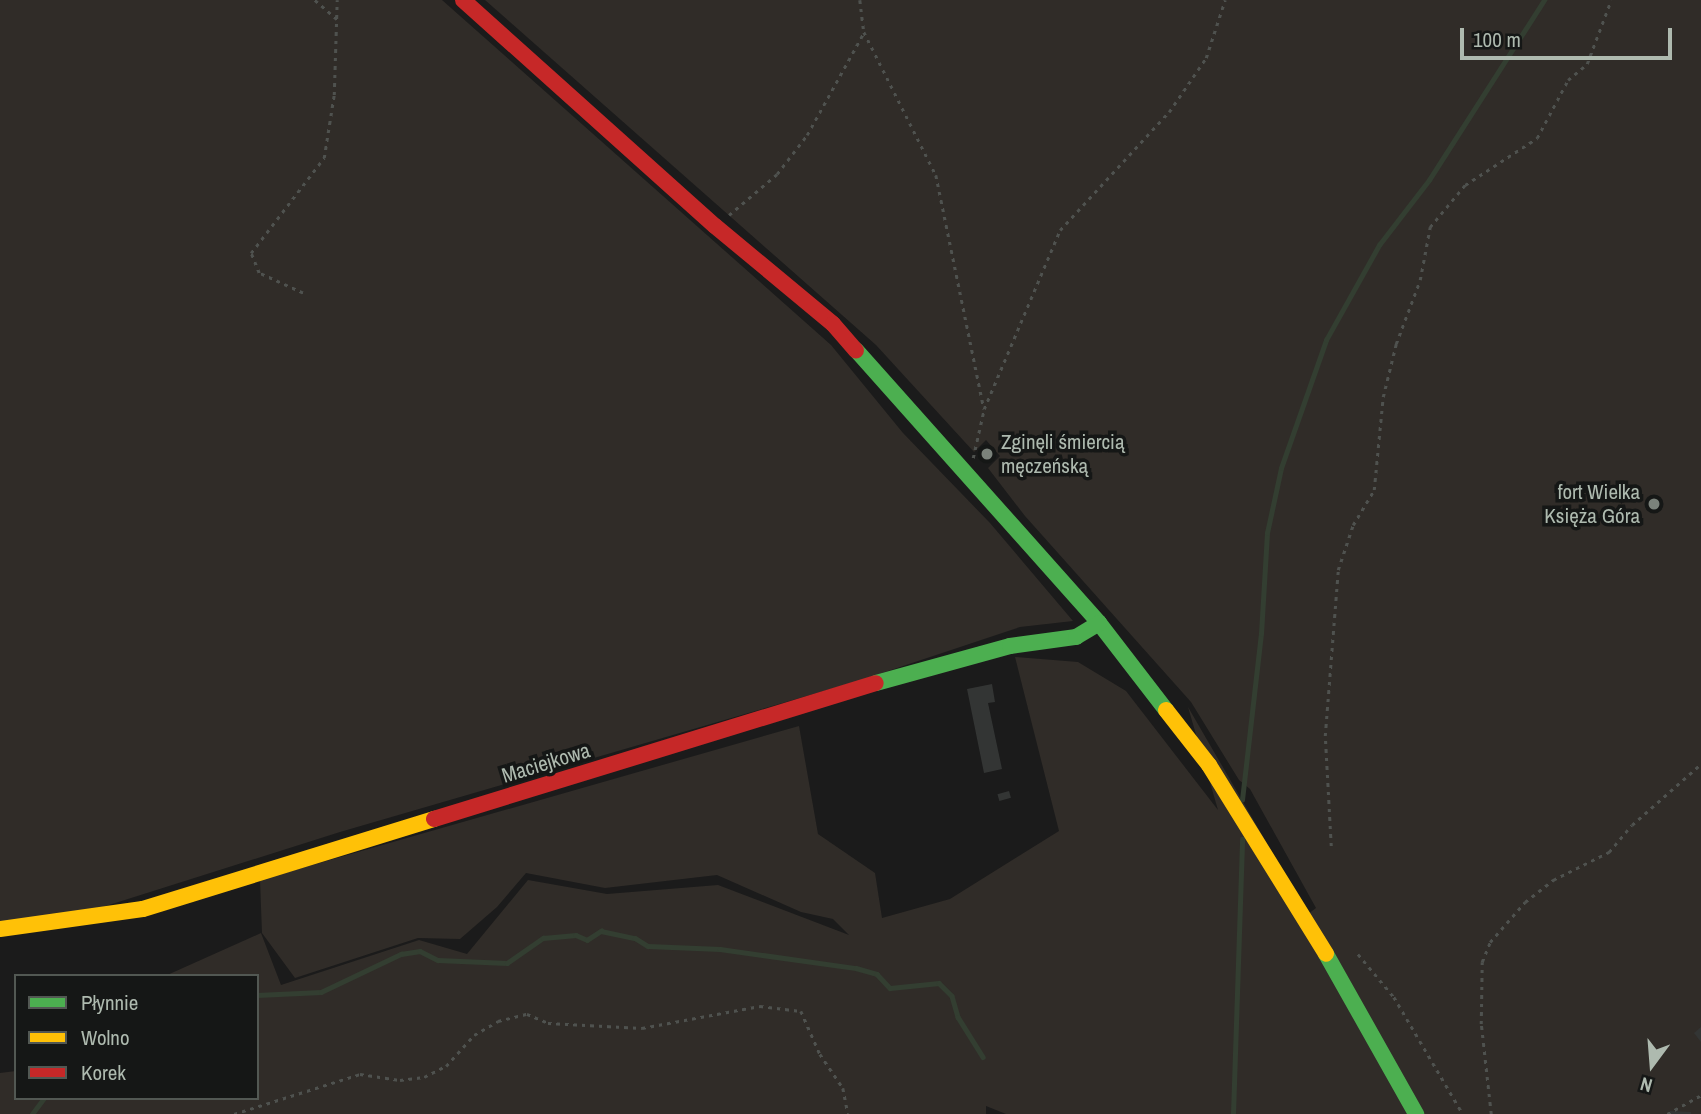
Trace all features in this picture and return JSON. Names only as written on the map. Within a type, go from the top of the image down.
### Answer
[{"type":"street","points":[[463,0],[715,226],[833,324],[1099,622],[1209,765],[1304,916],[1416,1114]]},
{"type":"street","name":"Maciejkowa","points":[[0,929],[143,909],[835,694],[1010,646],[1076,637],[1099,622]]},
{"type":"path","points":[[315,0],[338,20]]},
{"type":"path","points":[[303,293],[259,273],[251,253],[324,158],[334,95],[337,0]]},
{"type":"path","points":[[860,0],[864,32],[936,175],[984,409]]},
{"type":"path","points":[[969,474],[984,409],[1060,230],[1169,112],[1206,58],[1225,0]]},
{"type":"path","points":[[1331,846],[1325,736],[1338,570],[1353,525],[1374,489],[1383,397],[1396,344],[1420,280],[1430,227],[1465,185],[1537,138],[1568,80],[1587,64],[1611,0]]},
{"type":"path","points":[[715,226],[778,174],[807,135],[864,32]]},
{"type":"path","points":[[1491,1114],[1481,1024],[1482,962],[1490,942],[1525,902],[1553,880],[1609,852],[1632,825],[1701,764]]},
{"type":"path","points":[[1358,954],[1394,997],[1463,1114]]},
{"type":"path","points":[[233,1114],[360,1074],[400,1080],[424,1077],[446,1066],[474,1035],[498,1021],[527,1014],[548,1023],[642,1028],[760,1006],[801,1011],[820,1054],[843,1088],[848,1114]]},
{"type":"path","points":[[1667,1114],[1701,1095]]},
{"type":"shaded area","points":[[0,0],[442,0],[831,345],[903,433],[990,523],[1073,621],[1020,627],[858,681],[340,832],[90,911],[0,923]]},
{"type":"shaded area","points":[[485,0],[1701,0],[1701,1114],[1006,1114],[986,1106],[986,1114],[0,1114],[0,1073],[14,1071],[14,1100],[259,1100],[259,974],[169,974],[261,933],[281,985],[419,940],[467,954],[528,880],[607,894],[718,885],[849,935],[833,919],[801,912],[717,875],[605,888],[526,873],[497,907],[460,939],[418,938],[295,978],[262,933],[260,880],[799,726],[818,834],[875,873],[882,918],[950,899],[1059,831],[1015,657],[1078,662],[1126,691],[1218,810],[1188,707],[1308,914],[1316,908],[1250,789],[1239,780],[1191,702],[1025,516],[988,468],[1000,456],[986,440],[974,452],[876,345]]},
{"type":"building","points":[[992,684],[995,702],[988,703],[1002,769],[984,773],[967,689]]},
{"type":"building","points":[[1009,791],[1011,798],[999,801],[997,794]]},
{"type":"building","points":[[1701,1027],[1701,1042],[1694,1033]]},
{"type":"building","points":[[1670,1111],[1691,1112],[1691,1114],[1669,1114]]},
{"type":"waterway","points":[[1242,800],[1261,634],[1267,533],[1281,468],[1326,340],[1379,245],[1429,180],[1544,0]]},
{"type":"waterway","points":[[1233,1114],[1242,839]]},
{"type":"waterway","points":[[259,995],[321,992],[401,954],[420,951],[438,960],[507,963],[543,938],[576,935],[587,940],[601,931],[635,938],[648,946],[720,949],[856,968],[877,974],[890,988],[939,983],[952,996],[958,1017],[983,1057]]},
{"type":"waterway","points":[[32,1114],[42,1100]]},
{"type":"traffic: fast","points":[[856,350],[1099,623],[1166,710]]},
{"type":"traffic: fast","points":[[876,683],[1010,646],[1076,637],[1099,623]]},
{"type":"traffic: fast","points":[[1326,954],[1416,1114]]},
{"type":"traffic: slow","points":[[1166,710],[1209,765],[1326,954]]},
{"type":"traffic: slow","points":[[0,929],[143,909],[434,819]]},
{"type":"traffic: jam","points":[[463,0],[715,226],[833,324],[856,350]]},
{"type":"traffic: jam","points":[[434,819],[876,683]]},
{"type":"place","name":"Zginęli śmiercią męczeńską","points":[[987,454]]},
{"type":"place","name":"fort Wielka Księża Góra","points":[[1654,504]]}]
